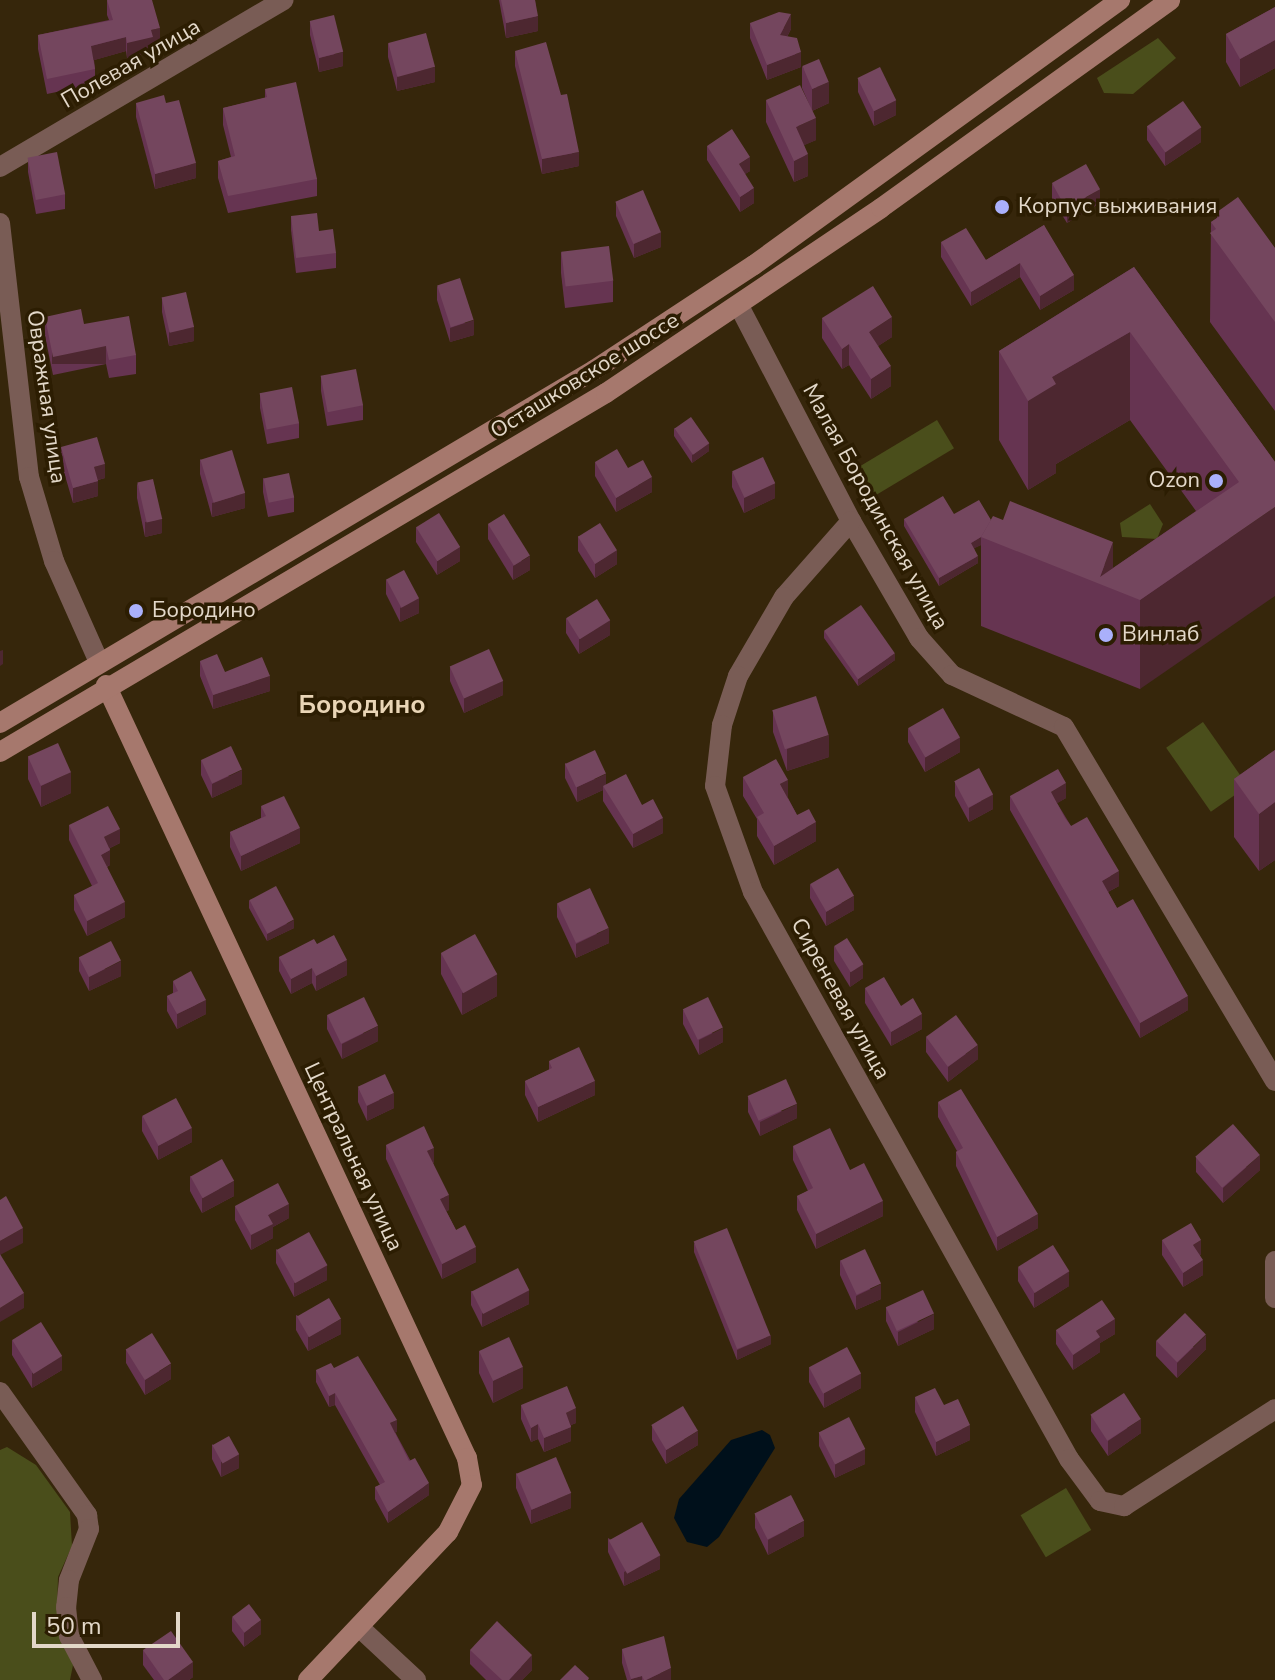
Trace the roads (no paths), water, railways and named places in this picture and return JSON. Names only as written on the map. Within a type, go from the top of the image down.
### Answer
[{"type":"main road","name":"Осташковское шоссе","points":[[0,723],[594,370],[754,265],[1120,0]]},
{"type":"main road","name":"Осташковское шоссе","points":[[0,752],[106,685],[427,501],[739,306],[1170,0]]},
{"type":"main road","name":"Центральная улица","points":[[106,685],[467,1458],[472,1485],[460,1514],[308,1680]]},
{"type":"street","name":"Полевая улица","points":[[0,167],[284,0]]},
{"type":"street","name":"Овражная улица","points":[[0,223],[29,477],[54,561],[99,662]]},
{"type":"street","name":"Малая Бородинская улица","points":[[739,306],[851,521],[919,638],[952,675],[1064,727],[1275,1081]]},
{"type":"street","name":"Сиреневая улица","points":[[851,521],[784,597],[738,676],[715,758],[721,812],[753,892],[1092,1493],[1108,1507],[1124,1506],[1275,1409]]},
{"type":"street","points":[[1275,1261],[1275,1298]]},
{"type":"street","points":[[0,1392],[87,1515],[89,1529],[69,1580],[66,1607],[69,1636],[92,1680]]},
{"type":"street","points":[[359,1627],[416,1680]]},
{"type":"water","points":[[762,1430],[770,1435],[775,1448],[719,1537],[707,1547],[687,1542],[674,1518],[679,1499],[731,1440]]},
{"type":"place","name":"Корпус выживания","points":[[1002,207]]},
{"type":"place","name":"Ozon","points":[[1216,481]]},
{"type":"place","name":"Бородино","points":[[136,611]]},
{"type":"place","name":"Винлаб","points":[[1106,635]]},
{"type":"district","name":"Бородино","points":[[362,705]]}]
